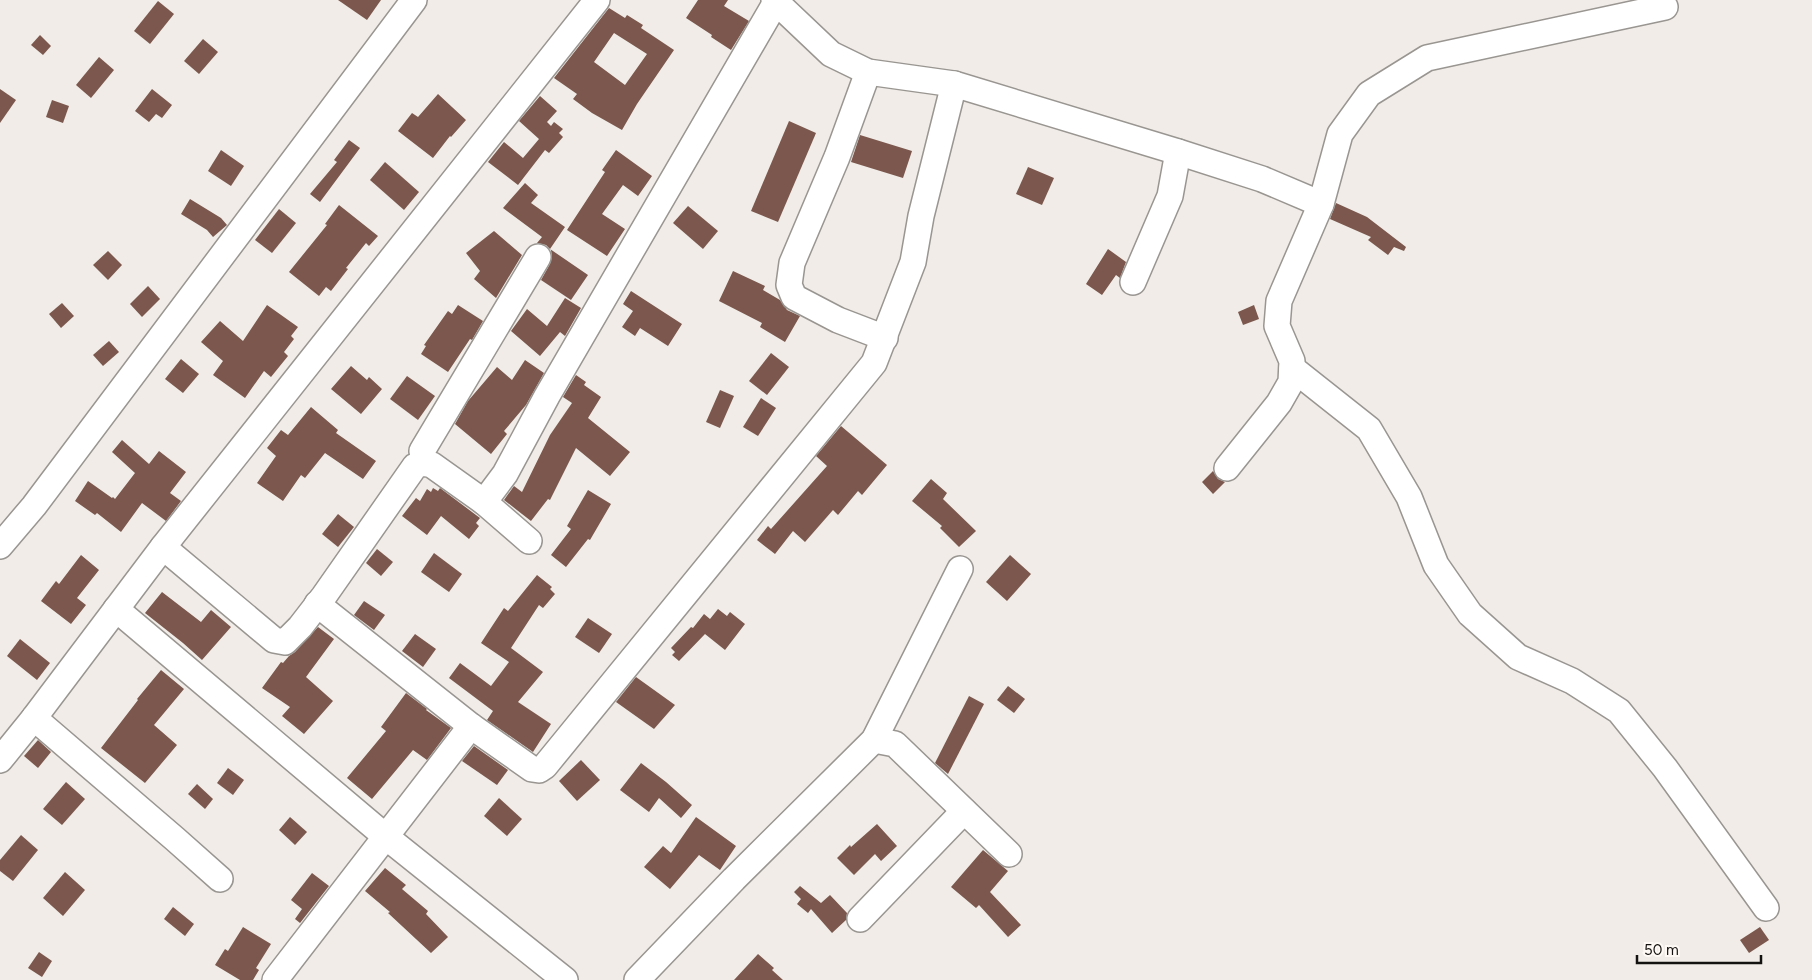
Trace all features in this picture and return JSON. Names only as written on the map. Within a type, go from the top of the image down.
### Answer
[{"type":"street","points":[[0,546],[40,498],[414,0]]},
{"type":"street","points":[[0,760],[163,548],[597,0]]},
{"type":"street","points":[[484,502],[505,474],[547,396],[775,1],[831,54],[868,72],[954,84],[1178,152],[1262,180],[1321,204]]},
{"type":"street","points":[[1227,468],[1279,402],[1291,382],[1292,360],[1277,326],[1279,300],[1321,204],[1340,134],[1369,94],[1427,58],[1665,7]]},
{"type":"street","points":[[868,72],[837,157],[792,263],[789,284],[794,297],[838,320],[885,338]]},
{"type":"street","points":[[317,604],[471,726],[532,769],[539,770],[545,766],[874,363],[913,262],[921,216],[954,84]]},
{"type":"street","points":[[1133,282],[1170,196],[1178,152]]},
{"type":"street","points":[[424,462],[422,451],[538,257]]},
{"type":"street","points":[[1292,368],[1369,429],[1409,497],[1436,564],[1470,614],[1518,657],[1572,681],[1619,711],[1665,768],[1766,908]]},
{"type":"street","points":[[163,548],[274,640],[285,642],[300,627],[317,604],[415,466],[424,462],[432,465],[484,502],[529,541]]},
{"type":"street","points":[[637,980],[734,879],[874,740],[960,569]]},
{"type":"street","points":[[116,609],[385,836],[565,980]]},
{"type":"street","points":[[34,718],[220,879]]},
{"type":"street","points":[[275,980],[471,726]]},
{"type":"street","points":[[874,740],[895,744],[1009,854]]},
{"type":"street","points":[[860,919],[964,811]]},
{"type":"building","points":[[338,0],[381,0],[367,20]]},
{"type":"building","points":[[698,0],[728,0],[724,6],[749,21],[731,50],[686,18]]},
{"type":"building","points":[[158,1],[174,14],[150,44],[134,31]]},
{"type":"building","points":[[609,8],[625,18],[627,15],[643,25],[641,28],[674,50],[637,104],[622,130],[592,113],[573,99],[577,94],[554,78]],"holes":[[[614,33],[647,54],[625,85],[594,62]]]},
{"type":"building","points":[[40,35],[51,46],[43,55],[31,45]]},
{"type":"building","points":[[203,39],[218,52],[199,74],[184,61]]},
{"type":"building","points":[[99,57],[114,70],[91,98],[76,85]]},
{"type":"building","points":[[0,89],[16,100],[0,123]]},
{"type":"building","points":[[152,89],[172,105],[162,118],[156,114],[149,122],[135,111]]},
{"type":"building","points":[[438,94],[466,120],[450,136],[433,158],[398,131],[412,113],[418,117]]},
{"type":"building","points":[[540,96],[557,111],[547,122],[551,126],[554,122],[563,129],[559,133],[563,137],[549,153],[545,150],[518,185],[488,162],[504,142],[523,158],[539,139],[519,121]]},
{"type":"building","points":[[52,100],[69,106],[63,123],[46,117]]},
{"type":"building","points":[[789,121],[816,133],[778,222],[751,211]]},
{"type":"building","points":[[860,135],[912,151],[903,178],[851,162]]},
{"type":"building","points":[[349,140],[360,148],[320,202],[310,194],[337,162],[334,160]]},
{"type":"building","points":[[221,150],[244,166],[231,186],[208,171]]},
{"type":"building","points":[[616,150],[652,176],[638,196],[623,185],[602,214],[625,229],[607,256],[567,230],[605,172],[602,170]]},
{"type":"building","points":[[385,162],[419,192],[404,210],[370,180]]},
{"type":"building","points":[[1028,167],[1054,178],[1042,205],[1016,194]]},
{"type":"building","points":[[525,183],[538,195],[531,203],[565,227],[550,249],[546,245],[537,243],[542,237],[503,208]]},
{"type":"building","points":[[190,199],[221,218],[227,225],[213,237],[207,230],[181,214]]},
{"type":"building","points":[[1336,203],[1367,217],[1406,247],[1404,251],[1394,247],[1388,255],[1368,240],[1371,237],[1330,219]]},
{"type":"building","points":[[339,205],[378,236],[369,246],[366,243],[331,291],[326,287],[319,296],[289,272],[327,225],[325,224]]},
{"type":"building","points":[[688,206],[718,231],[703,249],[673,223]]},
{"type":"building","points":[[279,209],[296,223],[272,253],[255,240]]},
{"type":"building","points":[[494,231],[522,255],[496,298],[474,279],[480,271],[466,253]]},
{"type":"building","points":[[550,249],[588,275],[571,300],[541,280],[550,264],[552,257]]},
{"type":"building","points":[[1108,249],[1126,262],[1120,278],[1116,275],[1102,295],[1086,284]]},
{"type":"building","points":[[108,251],[122,265],[108,280],[93,265]]},
{"type":"building","points":[[733,271],[765,286],[763,290],[780,300],[787,310],[800,316],[785,342],[760,327],[762,323],[719,301]]},
{"type":"building","points":[[148,286],[160,299],[142,317],[130,304]]},
{"type":"building","points":[[631,291],[682,324],[668,346],[640,328],[635,336],[622,327],[633,311],[623,304]]},
{"type":"building","points":[[565,298],[581,308],[565,336],[560,332],[540,356],[511,331],[527,309],[547,326]]},
{"type":"building","points":[[62,303],[74,316],[61,328],[49,314]]},
{"type":"building","points":[[267,305],[298,327],[291,336],[294,339],[284,352],[288,356],[271,377],[264,371],[245,398],[213,375],[223,361],[201,342],[220,321],[243,341]]},
{"type":"building","points":[[458,305],[483,321],[472,340],[470,339],[448,372],[421,354],[426,346],[424,345],[448,311],[452,314]]},
{"type":"building","points":[[1254,305],[1259,319],[1243,325],[1238,312]]},
{"type":"building","points":[[109,341],[119,352],[103,366],[93,355]]},
{"type":"building","points":[[771,353],[789,367],[767,395],[749,381]]},
{"type":"building","points":[[181,359],[199,374],[183,393],[165,379]]},
{"type":"building","points":[[525,360],[544,373],[526,405],[504,431],[507,434],[491,454],[455,424],[468,401],[497,367],[512,380]]},
{"type":"building","points":[[351,366],[367,380],[369,377],[382,389],[361,414],[331,389]]},
{"type":"building","points":[[576,375],[586,382],[584,385],[601,397],[588,418],[630,452],[610,476],[576,448],[550,500],[548,499],[531,521],[504,500],[514,486],[522,492],[550,435],[572,403],[563,397]]},
{"type":"building","points":[[407,376],[435,396],[418,420],[390,399]]},
{"type":"building","points":[[720,390],[734,396],[720,428],[706,422]]},
{"type":"building","points":[[761,398],[776,408],[758,436],[743,427]]},
{"type":"building","points":[[311,407],[338,430],[336,433],[376,461],[363,479],[325,453],[305,478],[301,475],[283,501],[257,483],[276,456],[267,448],[281,430],[288,435]]},
{"type":"building","points":[[841,426],[887,465],[862,495],[858,491],[838,515],[833,510],[805,542],[793,531],[775,554],[757,540],[768,526],[771,529],[827,466],[816,456]]},
{"type":"building","points":[[122,440],[149,464],[159,451],[186,472],[170,493],[181,501],[166,521],[142,503],[121,532],[97,513],[95,515],[75,501],[88,481],[115,499],[135,473],[112,452]]},
{"type":"building","points":[[1213,471],[1218,479],[1225,482],[1213,494],[1202,482]]},
{"type":"building","points":[[931,479],[947,493],[943,499],[976,531],[959,547],[940,528],[942,526],[912,501]]},
{"type":"building","points":[[433,488],[438,491],[440,488],[480,518],[476,523],[479,526],[469,539],[441,516],[427,535],[402,516],[416,498],[420,501],[427,489],[431,492]]},
{"type":"building","points":[[588,490],[611,504],[590,540],[588,539],[566,567],[551,555],[571,529],[567,526]]},
{"type":"building","points":[[338,514],[354,527],[338,547],[322,534]]},
{"type":"building","points":[[377,549],[393,562],[381,576],[366,563]]},
{"type":"building","points":[[434,553],[462,574],[449,592],[421,572]]},
{"type":"building","points":[[81,555],[99,570],[77,598],[86,605],[71,624],[41,601],[56,581],[59,584]]},
{"type":"building","points":[[1010,555],[1031,574],[1007,601],[986,582]]},
{"type":"building","points":[[537,575],[552,587],[550,589],[555,594],[543,608],[539,605],[511,648],[543,672],[518,702],[551,724],[533,752],[487,720],[493,711],[449,678],[460,663],[491,686],[509,662],[481,643],[504,608],[508,611]]},
{"type":"building","points":[[162,592],[201,622],[211,610],[231,627],[202,660],[145,613]]},
{"type":"building","points":[[364,601],[385,615],[374,630],[354,615]]},
{"type":"building","points":[[718,609],[727,616],[730,612],[745,624],[725,650],[705,634],[679,661],[672,655],[675,652],[671,648],[691,627],[693,628],[704,614],[710,619]]},
{"type":"building","points":[[588,618],[612,634],[599,653],[575,637]]},
{"type":"building","points":[[318,627],[334,639],[306,677],[333,701],[304,734],[282,716],[290,707],[262,688],[281,662],[283,663],[295,652]]},
{"type":"building","points":[[415,634],[436,649],[423,667],[402,651]]},
{"type":"building","points":[[20,639],[50,663],[37,680],[7,656]]},
{"type":"building","points":[[161,670],[184,689],[154,725],[177,745],[145,783],[101,748]]},
{"type":"building","points":[[636,677],[675,705],[654,729],[616,702]]},
{"type":"building","points":[[1008,686],[1025,699],[1014,713],[997,700]]},
{"type":"building","points":[[406,693],[451,728],[427,760],[413,750],[372,799],[347,778],[386,731],[381,727]]},
{"type":"building","points":[[969,696],[984,704],[948,774],[935,763]]},
{"type":"building","points":[[38,740],[51,752],[38,768],[24,756]]},
{"type":"building","points":[[474,746],[508,770],[497,785],[462,761]]},
{"type":"building","points":[[581,760],[600,780],[577,801],[559,781]]},
{"type":"building","points":[[641,763],[692,805],[681,818],[659,798],[649,812],[620,790]]},
{"type":"building","points":[[228,768],[244,780],[233,795],[217,783]]},
{"type":"building","points":[[66,782],[85,799],[62,825],[43,809]]},
{"type":"building","points":[[197,784],[213,799],[205,809],[188,794]]},
{"type":"building","points":[[499,798],[522,819],[507,836],[484,816]]},
{"type":"building","points":[[290,817],[307,832],[295,845],[279,830]]},
{"type":"building","points":[[696,817],[736,846],[720,870],[699,855],[670,889],[644,867],[663,846],[671,853]]},
{"type":"building","points":[[877,824],[897,846],[881,861],[875,854],[854,875],[837,858]]},
{"type":"building","points":[[21,835],[38,850],[13,881],[0,871],[0,860]]},
{"type":"building","points":[[983,850],[1008,871],[990,892],[1021,925],[1008,937],[979,905],[976,908],[951,887]]},
{"type":"building","points":[[385,868],[406,885],[402,889],[428,911],[426,914],[448,937],[431,953],[388,913],[390,912],[365,891]]},
{"type":"building","points":[[65,872],[85,890],[63,916],[43,898]]},
{"type":"building","points":[[312,873],[329,886],[300,923],[295,919],[302,909],[291,900]]},
{"type":"building","points":[[800,886],[821,903],[830,895],[847,913],[846,920],[832,933],[811,909],[808,913],[797,904],[801,899],[794,892]]},
{"type":"building","points":[[173,907],[194,924],[185,936],[164,919]]},
{"type":"building","points":[[243,927],[271,944],[256,968],[259,970],[253,980],[240,980],[215,965],[225,949],[228,951]]},
{"type":"building","points":[[1760,927],[1769,940],[1749,953],[1740,940]]},
{"type":"building","points":[[39,952],[52,961],[42,977],[28,968]]},
{"type":"building","points":[[758,954],[774,968],[772,970],[783,980],[734,980]]}]
